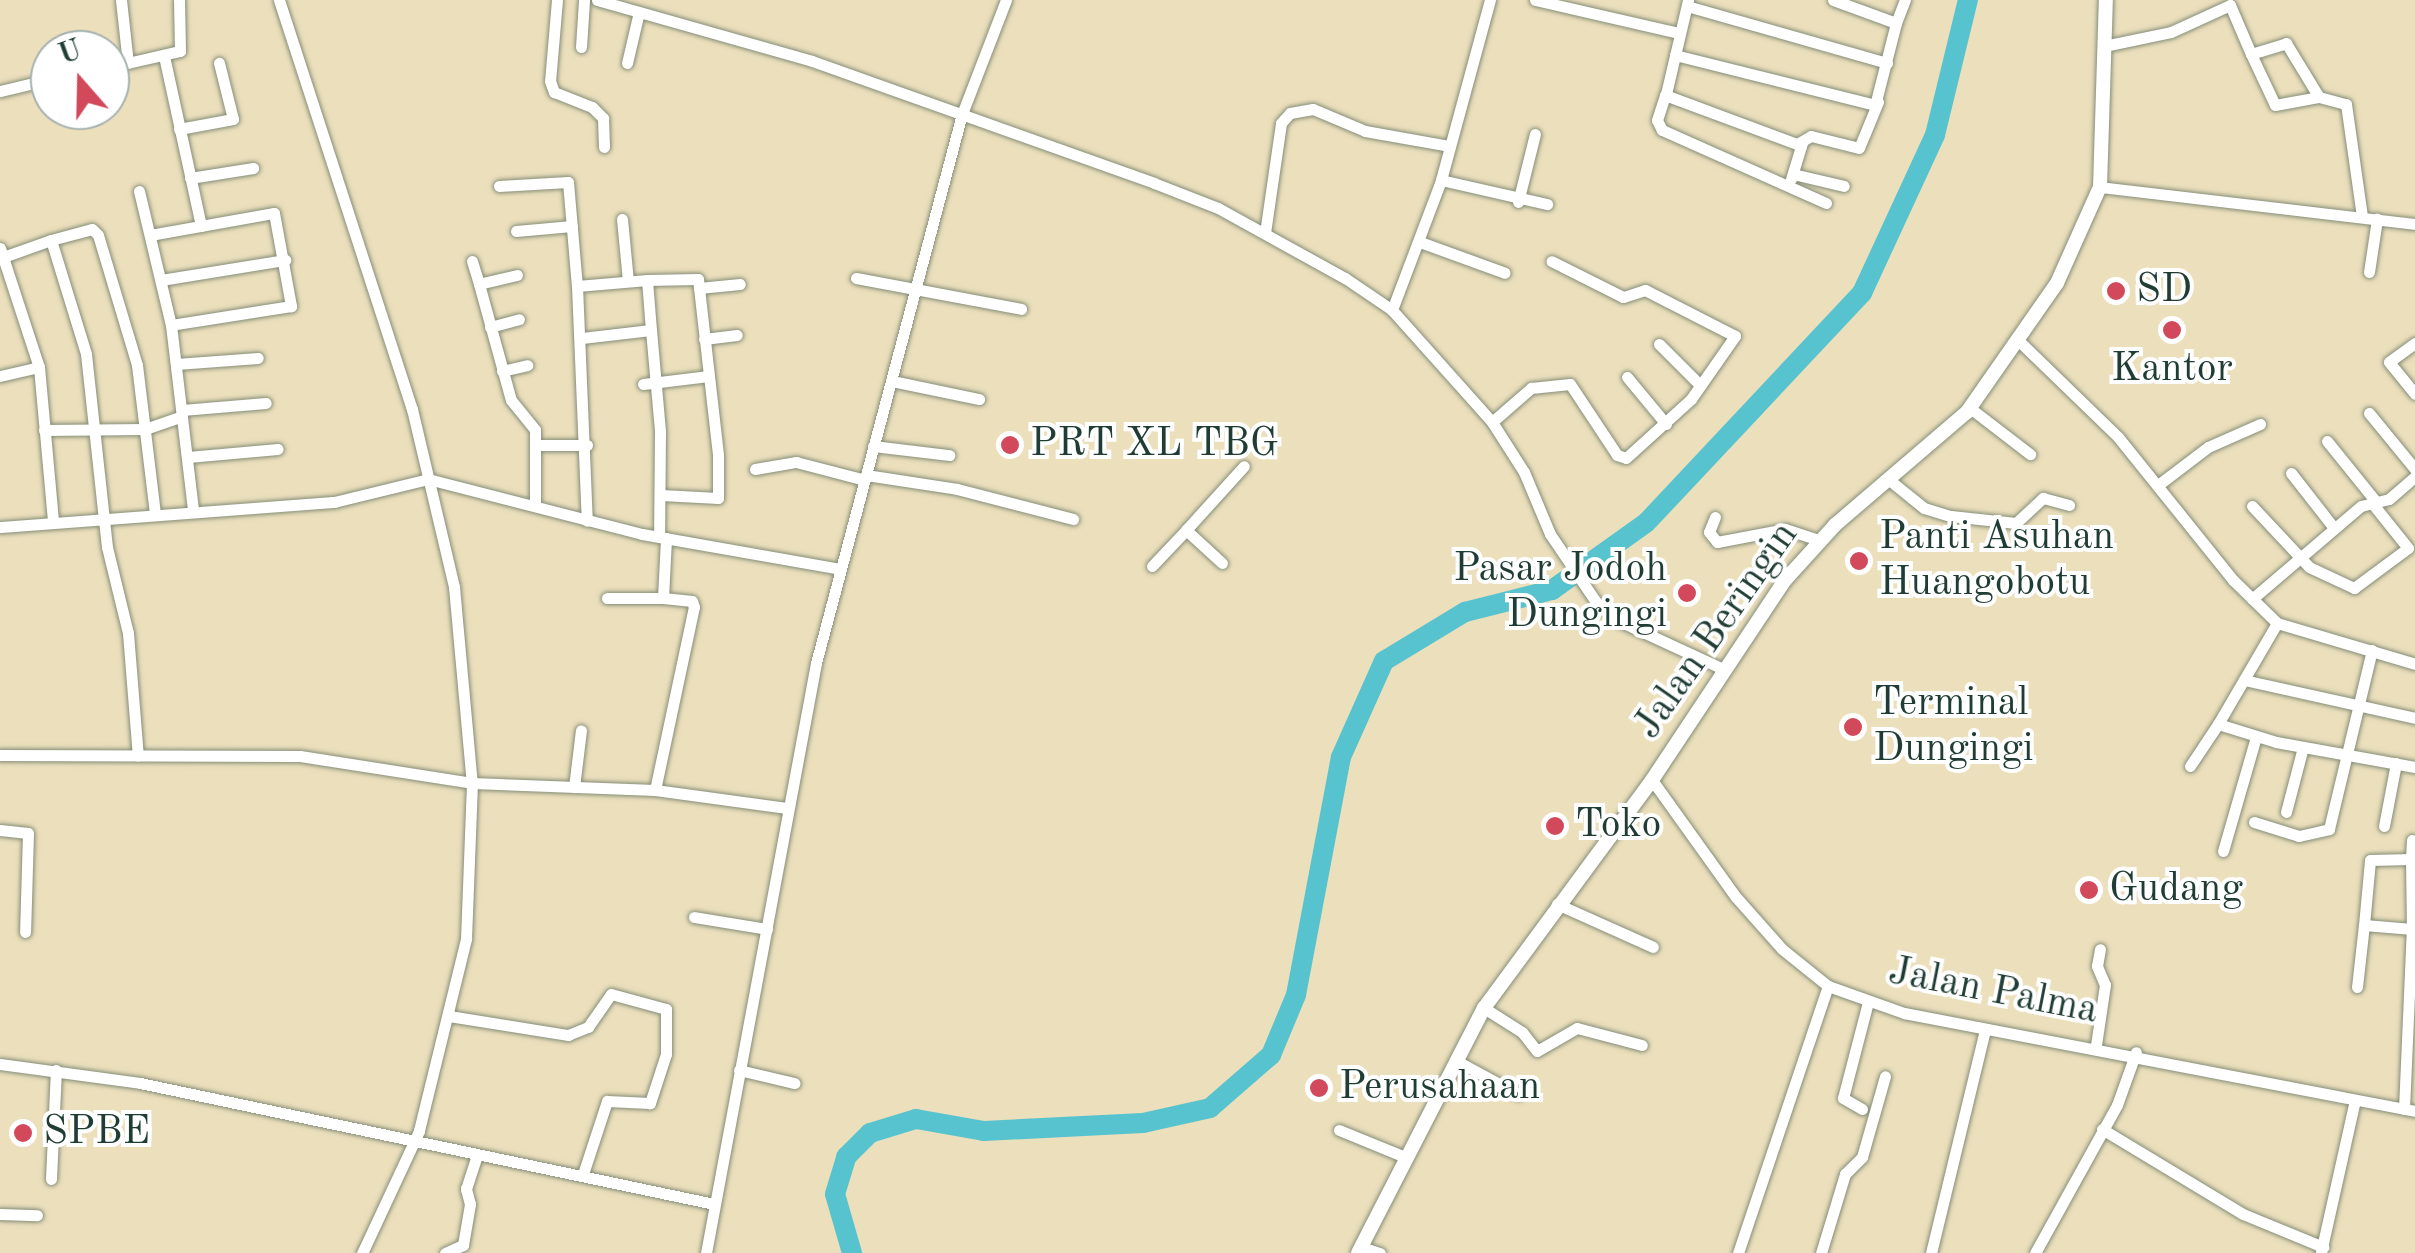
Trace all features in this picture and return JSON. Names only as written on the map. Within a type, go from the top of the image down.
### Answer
[{"type":"street","points":[[120,0],[124,30]]},
{"type":"street","points":[[130,63],[164,56],[184,44],[179,0]]},
{"type":"street","points":[[278,0],[377,292],[428,479],[454,587],[472,783],[466,939],[448,1016],[415,1142],[362,1253]]},
{"type":"street","points":[[557,0],[550,81],[554,92],[592,106],[603,118],[604,147]]},
{"type":"street","points":[[580,47],[584,0]]},
{"type":"street","points":[[597,0],[633,7],[812,61],[1154,182],[1265,233],[1392,310],[1492,422],[1524,472],[1550,534],[1596,602],[1615,619],[1723,669]]},
{"type":"street","points":[[706,1253],[787,808],[840,569],[962,114],[1006,0]]},
{"type":"street","points":[[1392,310],[1440,180],[1490,0]]},
{"type":"street","points":[[1535,0],[1679,34]]},
{"type":"street","points":[[1833,0],[1896,23]]},
{"type":"street","points":[[1789,188],[1802,142],[1811,136],[1862,148],[1904,0]]},
{"type":"street","name":"Jalan Beringin","points":[[1360,1250],[1484,1008],[1652,780],[1723,669],[1819,540],[1970,408],[2020,342],[2071,256],[2100,187],[2106,0]]},
{"type":"street","points":[[2104,46],[2172,32],[2229,2],[2275,105],[2319,97],[2340,99],[2348,108],[2362,216]]},
{"type":"street","points":[[1826,203],[1662,130],[1658,120],[1688,3],[1888,63]]},
{"type":"street","points":[[627,63],[633,7]]},
{"type":"street","points":[[2250,54],[2286,43],[2319,97]]},
{"type":"street","points":[[164,56],[201,226]]},
{"type":"street","points":[[1675,56],[1870,106],[1878,102]]},
{"type":"street","points":[[179,129],[232,119],[219,63]]},
{"type":"street","points":[[0,90],[30,83]]},
{"type":"street","points":[[1666,94],[1802,142]]},
{"type":"street","points":[[1265,233],[1282,120],[1290,113],[1313,110],[1365,131],[1449,146]]},
{"type":"street","points":[[1518,202],[1535,134]]},
{"type":"street","points":[[190,178],[253,168]]},
{"type":"street","points":[[1793,174],[1844,186]]},
{"type":"street","points":[[1440,180],[1518,202],[1548,204]]},
{"type":"street","points":[[499,186],[568,182],[582,338],[587,521]]},
{"type":"street","points":[[2100,187],[2415,224]]},
{"type":"street","points":[[139,191],[171,325],[193,510]]},
{"type":"street","points":[[150,234],[274,213],[293,295],[285,310],[171,325]]},
{"type":"street","points":[[622,219],[628,281]]},
{"type":"street","points":[[2369,272],[2377,219]]},
{"type":"street","points":[[516,231],[572,226]]},
{"type":"street","points":[[52,520],[40,367],[4,261],[51,240],[95,230],[137,365],[155,513]]},
{"type":"street","points":[[51,240],[86,354],[105,518],[128,633],[138,756]]},
{"type":"street","points":[[1420,242],[1505,273]]},
{"type":"street","points":[[161,280],[284,260]]},
{"type":"street","points":[[472,261],[502,370],[537,445],[535,505]]},
{"type":"street","points":[[1492,422],[1531,388],[1570,384],[1616,455],[1626,458],[1666,424],[1735,336],[1645,290],[1623,297],[1551,261]]},
{"type":"street","points":[[479,284],[518,275]]},
{"type":"street","points":[[577,286],[694,276],[700,288],[718,498],[660,494]]},
{"type":"street","points":[[856,278],[916,294],[1021,309]]},
{"type":"street","points":[[647,280],[657,382],[663,598]]},
{"type":"street","points":[[700,288],[740,284]]},
{"type":"street","points":[[490,327],[519,319]]},
{"type":"street","points":[[582,338],[651,330]]},
{"type":"street","points":[[704,338],[737,335]]},
{"type":"street","points":[[2020,342],[2077,394],[2252,600],[2277,623],[2415,664]]},
{"type":"street","points":[[2415,342],[2390,362],[2415,394]]},
{"type":"street","points":[[1659,344],[1700,385]]},
{"type":"street","points":[[176,364],[256,360]]},
{"type":"street","points":[[502,370],[527,365]]},
{"type":"street","points":[[0,376],[40,367]]},
{"type":"street","points":[[643,384],[709,376]]},
{"type":"street","points":[[1627,378],[1666,424]]},
{"type":"street","points":[[892,381],[979,400]]},
{"type":"street","points":[[44,430],[144,425],[182,413],[263,404]]},
{"type":"street","points":[[1970,408],[2030,454]]},
{"type":"street","points":[[2252,600],[2334,528],[2415,472],[2368,413]]},
{"type":"street","points":[[2158,485],[2208,447],[2260,424]]},
{"type":"street","points":[[2252,506],[2301,560],[2358,588],[2406,551],[2406,539],[2326,440]]},
{"type":"street","points":[[537,445],[586,445]]},
{"type":"street","points":[[874,446],[949,455]]},
{"type":"street","points":[[188,457],[276,451]]},
{"type":"street","points":[[755,469],[796,462],[865,477],[957,488],[1073,518]]},
{"type":"street","points":[[1152,566],[1244,466]]},
{"type":"street","points":[[2291,474],[2334,528]]},
{"type":"street","points":[[0,526],[334,502],[428,479],[587,521],[661,530],[840,569]]},
{"type":"street","points":[[1888,480],[1924,508],[1951,516],[2016,523],[2043,498],[2069,506]]},
{"type":"street","points":[[1715,517],[1710,532],[1717,542],[1786,529],[1819,540]]},
{"type":"street","points":[[1186,530],[1222,563]]},
{"type":"street","points":[[608,598],[692,601],[694,608],[655,790]]},
{"type":"street","points":[[2190,766],[2277,623]]},
{"type":"street","points":[[2254,822],[2299,836],[2329,829],[2350,755],[2356,708],[2372,650]]},
{"type":"street","points":[[2244,680],[2356,708],[2415,718]]},
{"type":"street","points":[[2218,724],[2256,737],[2415,766]]},
{"type":"street","points":[[574,788],[581,730]]},
{"type":"street","points":[[2222,851],[2256,737]]},
{"type":"street","points":[[2286,812],[2304,747]]},
{"type":"street","points":[[0,756],[300,756],[472,783],[655,790],[787,808]]},
{"type":"street","points":[[2384,826],[2396,763]]},
{"type":"street","name":"Jalan Palma","points":[[1652,780],[1744,906],[1828,986],[1868,1002],[1985,1029],[2136,1052],[2409,1110]]},
{"type":"street","points":[[0,830],[28,834],[25,932]]},
{"type":"street","points":[[2409,1110],[2412,840]]},
{"type":"street","points":[[2357,987],[2368,862],[2410,860]]},
{"type":"street","points":[[1557,904],[1653,947]]},
{"type":"street","points":[[694,917],[767,928]]},
{"type":"street","points":[[2364,925],[2412,928]]},
{"type":"street","points":[[2096,1045],[2105,985],[2096,966],[2100,949]]},
{"type":"street","points":[[1738,1253],[1828,986]]},
{"type":"street","points":[[448,1016],[568,1034],[588,1027],[611,994],[666,1009],[666,1054],[650,1103],[607,1100],[583,1174]]},
{"type":"street","points":[[1862,1110],[1843,1098],[1868,1002]]},
{"type":"street","points":[[1484,1008],[1522,1032],[1537,1051],[1577,1028],[1642,1045]]},
{"type":"street","points":[[1930,1253],[1985,1029]]},
{"type":"street","points":[[2035,1253],[2102,1129],[2136,1052]]},
{"type":"street","points":[[1455,1060],[1518,1094]]},
{"type":"street","points":[[0,1064],[56,1070],[583,1174],[714,1204]]},
{"type":"street","points":[[51,1178],[56,1070]]},
{"type":"street","points":[[739,1070],[794,1082]]},
{"type":"street","points":[[1820,1253],[1845,1174],[1862,1157],[1884,1076]]},
{"type":"street","points":[[2102,1129],[2243,1214],[2322,1250],[2355,1100]]},
{"type":"street","points":[[1339,1130],[1406,1157]]},
{"type":"street","points":[[444,1253],[463,1245],[470,1204],[466,1189],[477,1154]]},
{"type":"street","points":[[0,1214],[38,1215]]},
{"type":"street","points":[[1360,1250],[1380,1253]]},
{"type":"waterway","points":[[852,1253],[835,1194],[846,1157],[870,1133],[916,1119],[984,1131],[1143,1123],[1210,1108],[1271,1055],[1296,995],[1341,757],[1384,661],[1465,612],[1552,590],[1646,523],[1862,293],[1935,135],[1968,0]]},
{"type":"place","name":"SD","points":[[2116,291]]},
{"type":"place","name":"Kantor","points":[[2172,330]]},
{"type":"place","name":"PRT XL TBG","points":[[1010,445]]},
{"type":"place","name":"Panti Asuhan Huangobotu","points":[[1859,561]]},
{"type":"place","name":"Pasar Jodoh Dungingi","points":[[1687,593]]},
{"type":"place","name":"Terminal Dungingi","points":[[1853,727]]},
{"type":"place","name":"Toko","points":[[1555,826]]},
{"type":"place","name":"Gudang","points":[[2089,890]]},
{"type":"place","name":"Perusahaan","points":[[1319,1088]]},
{"type":"place","name":"SPBE","points":[[23,1133]]}]
